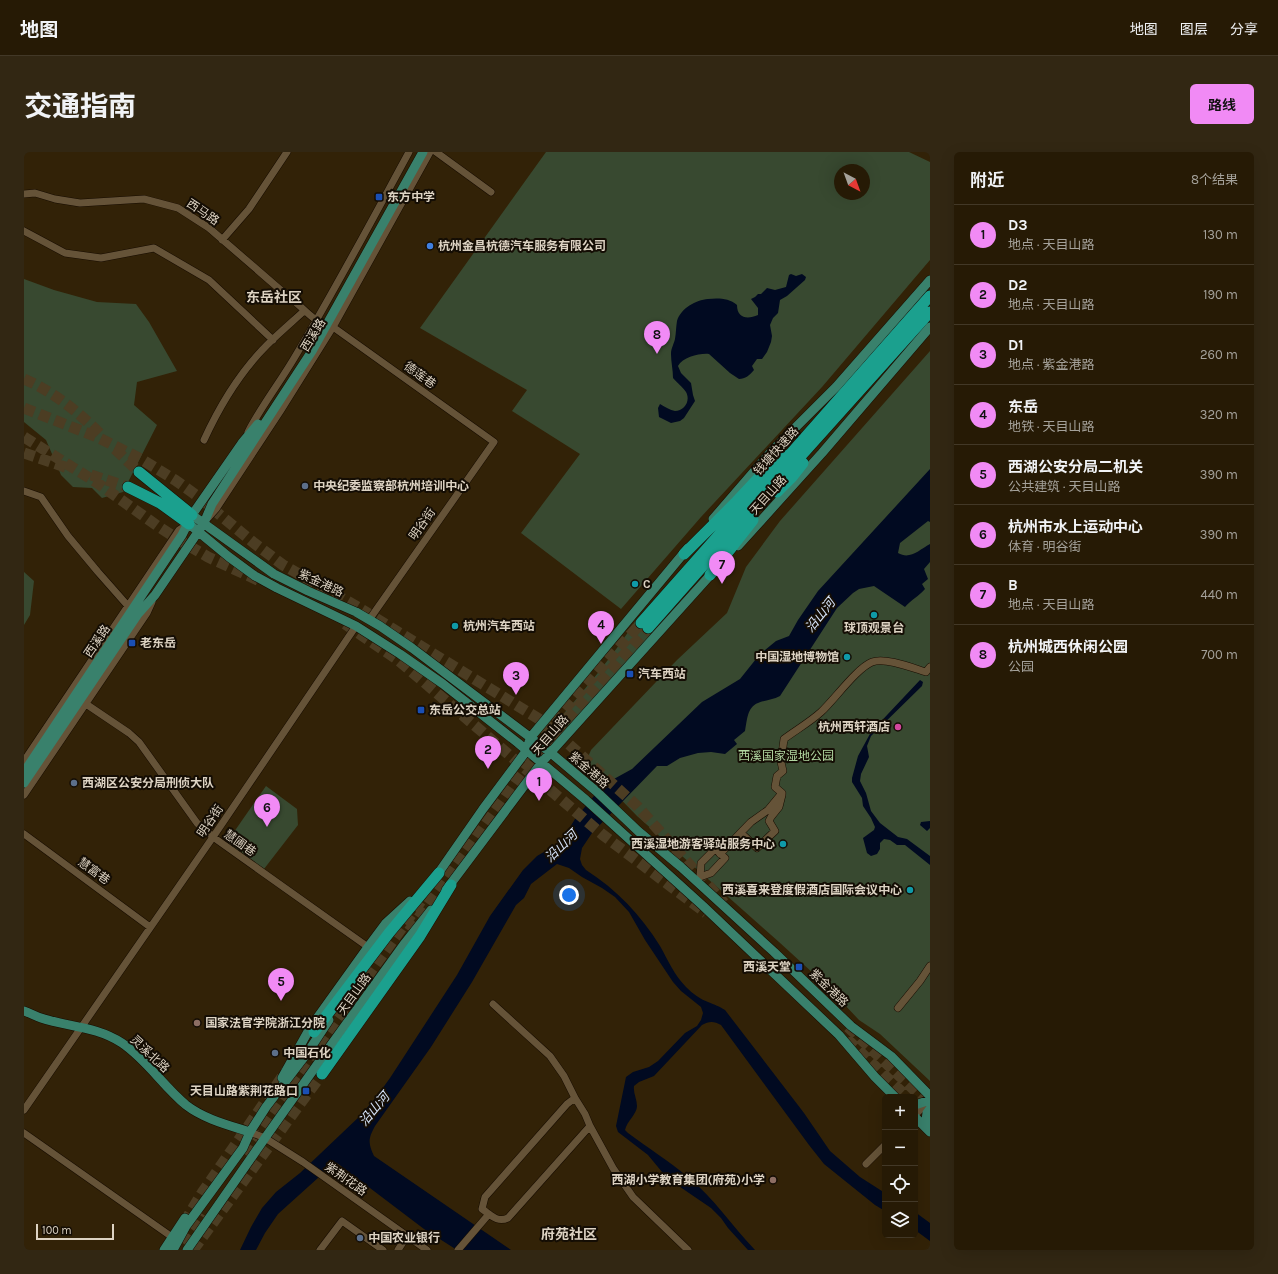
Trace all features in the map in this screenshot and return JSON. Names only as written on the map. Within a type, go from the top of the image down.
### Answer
[{"type":"highway","name":"钱塘快速路","points":[[645,626],[751,511],[930,296]]},
{"type":"highway","name":"钱塘快速路","points":[[843,402],[930,312]]},
{"type":"highway","points":[[684,554],[808,427],[843,402]]},
{"type":"highway","points":[[710,575],[765,505],[792,478],[843,402]]},
{"type":"highway","points":[[139,472],[191,519]]},
{"type":"highway","points":[[128,487],[191,519]]},
{"type":"highway","points":[[314,1032],[388,933],[440,873]]},
{"type":"highway","points":[[322,1074],[420,936],[451,885]]},
{"type":"main road","name":"西溪路","points":[[24,772],[242,443],[255,428],[292,374],[418,152]]},
{"type":"main road","name":"西溪路","points":[[24,783],[138,614],[155,595],[204,523],[212,504],[312,351],[423,152]]},
{"type":"main road","name":"天目山路","points":[[266,1107],[308,1052],[337,1009],[440,873],[483,809],[527,750],[530,738],[735,493],[770,454],[836,387],[930,280]]},
{"type":"main road","name":"天目山路","points":[[187,1250],[265,1138],[405,943],[451,885],[542,762],[710,575],[793,486],[930,327]]},
{"type":"main road","name":"紫金港路","points":[[191,519],[204,523],[274,574],[356,612],[369,620],[412,648],[551,753],[681,867],[851,1026],[891,1056],[930,1096]]},
{"type":"main road","name":"紫金港路","points":[[191,519],[198,532],[228,557],[255,576],[356,626],[400,654],[443,684],[542,762],[703,906],[839,1035],[858,1058],[892,1094]]},
{"type":"main road","name":"天目山路","points":[[173,1250],[186,1226],[243,1148],[250,1132],[266,1107],[310,1028],[386,923],[440,873]]},
{"type":"main road","name":"灵溪北路","points":[[24,1011],[42,1018],[81,1027],[106,1035],[121,1043],[142,1060],[192,1109],[220,1123],[250,1132]]},
{"type":"main road","points":[[858,1058],[897,1094]]},
{"type":"main road","points":[[918,1104],[930,1100]]},
{"type":"main road","points":[[930,1109],[926,1117],[926,1120],[930,1126]]},
{"type":"main road","points":[[918,1119],[930,1132]]},
{"type":"main road","points":[[164,1250],[236,1147],[250,1132]]},
{"type":"street","points":[[222,240],[249,209],[287,152]]},
{"type":"street","name":"西溪路","points":[[242,443],[256,418],[296,356],[410,152]]},
{"type":"street","name":"西溪路","points":[[204,523],[220,503],[334,327],[430,152]]},
{"type":"street","points":[[436,152],[491,192]]},
{"type":"street","name":"西马路","points":[[24,194],[35,193],[55,199],[80,203],[144,199],[178,208],[209,228],[294,299],[304,311],[316,320]]},
{"type":"street","points":[[24,232],[64,253],[101,258],[154,248],[209,280],[273,340]]},
{"type":"street","points":[[204,440],[216,413],[254,359],[304,311]]},
{"type":"street","name":"德莲巷","points":[[334,327],[494,442]]},
{"type":"street","name":"明谷街","points":[[369,620],[494,442]]},
{"type":"street","points":[[24,490],[41,497],[68,536],[128,606]]},
{"type":"street","name":"西溪路","points":[[24,761],[179,530],[191,519]]},
{"type":"street","name":"西溪路","points":[[24,795],[147,613],[155,595]]},
{"type":"street","name":"明谷街","points":[[24,1110],[213,838],[356,626]]},
{"type":"street","points":[[782,793],[775,787],[777,776],[783,771],[781,762],[784,739],[821,712],[861,670],[872,662],[880,660],[926,672],[930,667]]},
{"type":"street","name":"慧圃巷","points":[[86,704],[129,733],[139,742],[198,823],[213,838],[368,947]]},
{"type":"street","points":[[720,854],[751,822],[768,810],[782,793]]},
{"type":"street","points":[[741,833],[757,848],[776,831],[769,822],[779,807],[782,793]]},
{"type":"street","name":"慧富巷","points":[[24,834],[150,927]]},
{"type":"street","points":[[898,1008],[930,966]]},
{"type":"street","points":[[493,1004],[550,1056],[564,1076],[613,1168],[633,1197],[688,1250]]},
{"type":"street","points":[[575,1098],[567,1104],[485,1197],[482,1209],[495,1219],[502,1220],[508,1218],[590,1126]]},
{"type":"street","points":[[918,1113],[930,1100]]},
{"type":"street","name":"紫荆花路","points":[[250,1132],[265,1138],[303,1162],[407,1236],[419,1248],[427,1250]]},
{"type":"street","points":[[24,1134],[172,1237]]},
{"type":"street","points":[[866,1164],[882,1148]]},
{"type":"street","points":[[459,1249],[489,1214]]},
{"type":"street","points":[[320,1250],[342,1221],[383,1250]]},
{"type":"street","points":[[398,1250],[407,1236]]},
{"type":"green space","points":[[546,152],[909,152],[930,162],[930,260],[822,387],[701,517],[621,609],[521,533],[580,454],[512,411],[527,390],[420,328]]},
{"type":"green space","points":[[24,279],[54,290],[97,302],[136,304],[149,322],[177,371],[137,382],[134,405],[157,425],[123,492],[102,498],[92,488],[73,487],[61,475],[46,440],[24,422]]},
{"type":"green space","name":"西溪国家湿地公园","points":[[930,351],[930,1081],[880,1034],[859,1020],[826,985],[637,816],[599,777],[591,766],[588,757],[591,750],[677,660],[727,613],[746,567],[780,521]]},
{"type":"green space","points":[[24,572],[34,581],[30,615],[24,625]]},
{"type":"green space","points":[[636,620],[652,634],[561,734],[557,737],[555,736],[549,731],[606,662]]},
{"type":"green space","points":[[266,786],[297,809],[298,825],[264,869],[227,842]]},
{"type":"water","points":[[791,274],[796,276],[802,274],[806,277],[805,280],[787,296],[780,300],[778,313],[773,318],[770,325],[772,336],[771,342],[762,359],[757,359],[752,366],[754,370],[749,375],[739,379],[709,354],[701,354],[688,358],[678,366],[681,373],[691,383],[695,401],[684,418],[680,421],[671,423],[659,417],[658,408],[660,404],[669,409],[678,411],[686,405],[688,399],[686,392],[673,378],[671,357],[677,321],[682,312],[699,301],[719,299],[730,301],[737,305],[739,313],[743,317],[754,317],[758,315],[758,308],[751,299],[758,294],[761,294],[767,288],[775,290],[786,287],[789,275]]},
{"type":"water","name":"沿山河","points":[[930,469],[930,522],[928,521],[900,543],[898,553],[902,555],[910,555],[930,544],[930,562],[924,569],[928,579],[922,584],[925,589],[905,607],[874,586],[859,589],[853,593],[837,608],[780,696],[754,705],[748,715],[745,731],[734,740],[737,744],[725,754],[711,752],[698,753],[680,758],[667,766],[657,766],[592,833],[582,848],[580,859],[586,870],[618,894],[636,913],[652,934],[686,987],[699,998],[725,1010],[804,1113],[830,1151],[860,1177],[882,1191],[882,1209],[824,1164],[721,1025],[716,1023],[709,1022],[702,1025],[654,1076],[639,1082],[634,1086],[637,1109],[625,1130],[673,1165],[697,1185],[715,1203],[755,1250],[748,1250],[711,1208],[667,1178],[648,1155],[618,1132],[616,1126],[626,1077],[633,1072],[649,1067],[658,1061],[685,1033],[697,1026],[703,1013],[701,1007],[681,991],[673,982],[645,940],[629,912],[615,897],[569,868],[557,864],[531,884],[524,898],[516,905],[472,982],[431,1047],[375,1126],[371,1134],[370,1141],[374,1156],[511,1250],[457,1250],[424,1229],[337,1163],[329,1168],[278,1214],[256,1250],[240,1250],[262,1208],[276,1192],[300,1173],[361,1115],[377,1096],[457,975],[490,916],[523,870],[537,856],[561,842],[575,819],[603,785],[632,769],[702,702],[740,679],[760,654],[776,641],[789,636],[818,591]]},
{"type":"water","points":[[920,680],[923,682],[922,686],[871,736],[867,746],[869,757],[861,774],[860,781],[866,793],[871,811],[880,823],[898,837],[907,839],[930,856],[930,865],[905,845],[897,845],[890,840],[884,839],[880,843],[880,849],[877,854],[871,856],[867,853],[863,838],[874,830],[875,827],[863,806],[862,798],[852,782],[858,756],[871,732]]},
{"type":"water","points":[[930,821],[930,828],[927,831],[920,825],[921,822]]},
{"type":"water","points":[[918,1214],[930,1223],[930,1241],[918,1232]]},
{"type":"tunnel","points":[[24,379],[46,390],[66,404],[103,437]]},
{"type":"tunnel","points":[[24,408],[97,437],[141,459],[196,495],[283,565],[356,606],[539,719],[637,806],[724,903]]},
{"type":"tunnel","points":[[24,437],[96,482],[184,543],[208,557],[262,582]]},
{"type":"tunnel","points":[[115,449],[139,472]]},
{"type":"tunnel","points":[[24,453],[71,469]]},
{"type":"tunnel","points":[[91,475],[128,487]]},
{"type":"tunnel","points":[[522,760],[554,721],[641,623]]},
{"type":"tunnel","points":[[345,624],[398,660],[603,835],[706,913]]},
{"type":"tunnel","points":[[409,931],[515,783],[564,722],[648,628]]},
{"type":"tunnel","points":[[243,1153],[421,901]]},
{"type":"tunnel","points":[[848,1027],[930,1105]]},
{"type":"tunnel","points":[[847,1039],[904,1094]]},
{"type":"tunnel","points":[[184,1223],[202,1193],[287,1070]]},
{"type":"tunnel","points":[[193,1250],[322,1074]]},
{"type":"tunnel","points":[[181,1242],[201,1213]]},
{"type":"place","name":"东方中学","points":[[379,197]]},
{"type":"place","name":"杭州金昌杭德汽车服务有限公司","points":[[430,246]]},
{"type":"place","name":"杭州城西休闲公园","points":[[657,354]]},
{"type":"place","name":"中央纪委监察部杭州培训中心","points":[[305,486]]},
{"type":"place","name":"C","points":[[635,584]]},
{"type":"place","name":"B","points":[[722,584]]},
{"type":"place","name":"球顶观景台","points":[[874,615]]},
{"type":"place","name":"杭州汽车西站","points":[[455,626]]},
{"type":"place","name":"老东岳","points":[[132,643]]},
{"type":"place","name":"东岳","points":[[601,644]]},
{"type":"place","name":"中国湿地博物馆","points":[[847,657]]},
{"type":"place","name":"汽车西站","points":[[630,674]]},
{"type":"place","name":"D1","points":[[516,695]]},
{"type":"place","name":"东岳公交总站","points":[[421,710]]},
{"type":"place","name":"杭州西轩酒店","points":[[898,727]]},
{"type":"place","name":"D2","points":[[488,769]]},
{"type":"place","name":"西湖区公安分局刑侦大队","points":[[74,783]]},
{"type":"place","name":"D3","points":[[539,801]]},
{"type":"place","name":"杭州市水上运动中心","points":[[267,827]]},
{"type":"place","name":"西溪湿地游客驿站服务中心","points":[[783,844]]},
{"type":"place","name":"西溪喜来登度假酒店国际会议中心","points":[[910,890]]},
{"type":"place","name":"西溪天堂","points":[[799,967]]},
{"type":"place","name":"西湖公安分局二机关","points":[[281,1001]]},
{"type":"place","name":"国家法官学院浙江分院","points":[[197,1023]]},
{"type":"place","name":"中国石化","points":[[275,1053]]},
{"type":"place","name":"天目山路紫荆花路口","points":[[306,1091]]},
{"type":"place","name":"西湖小学教育集团(府苑)小学","points":[[773,1180]]},
{"type":"place","name":"中国农业银行","points":[[360,1238]]},
{"type":"district","name":"东岳社区","points":[[274,297]]},
{"type":"district","name":"府苑社区","points":[[569,1234]]}]
